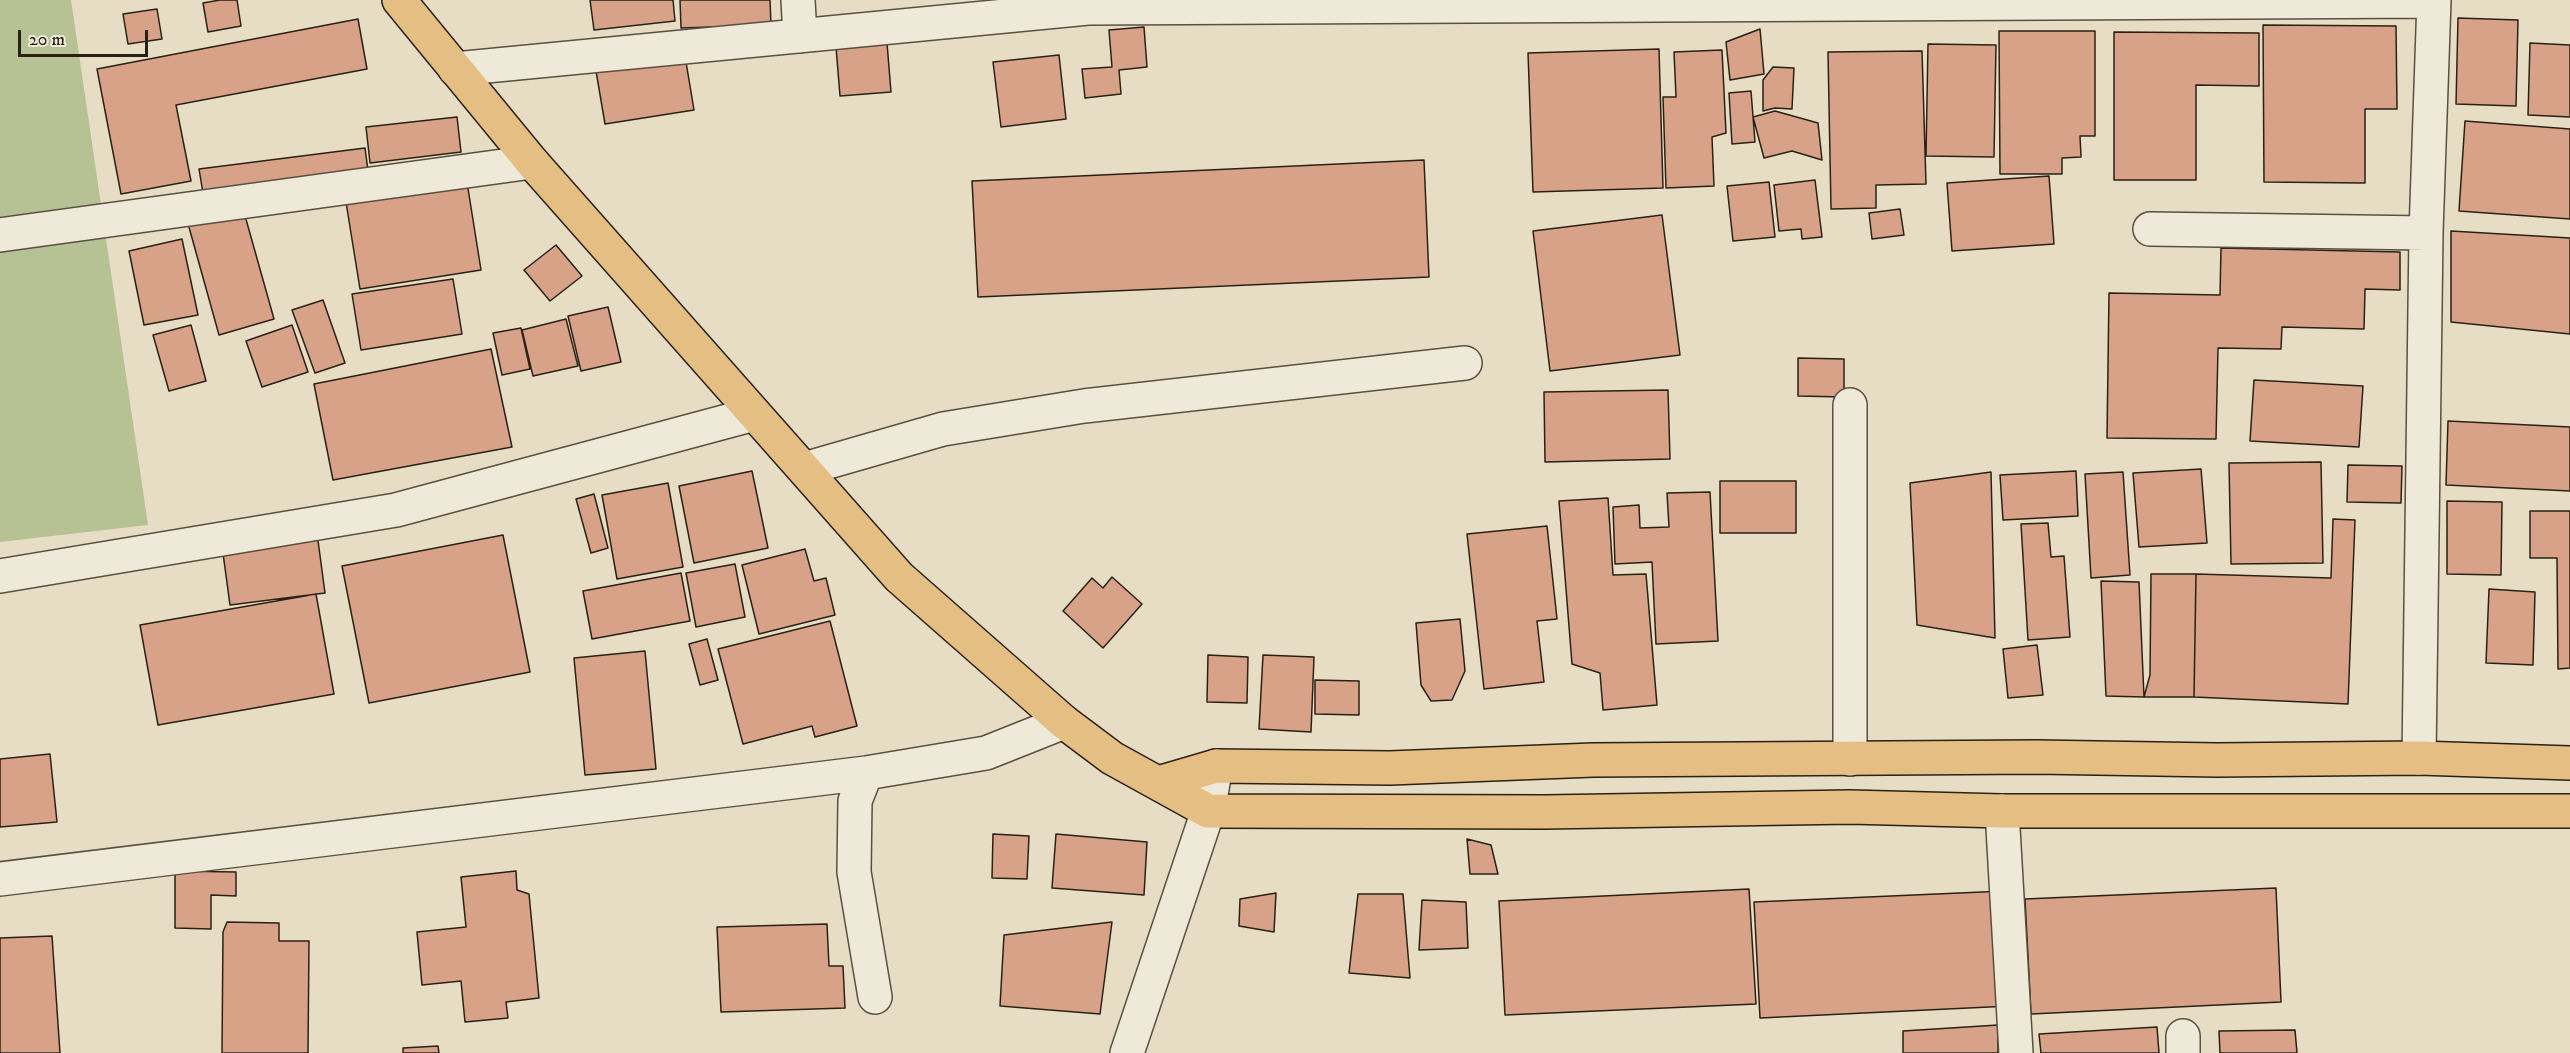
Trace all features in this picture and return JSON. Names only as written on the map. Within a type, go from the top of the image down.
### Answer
[{"type":"main road","points":[[399,0],[532,162],[899,577],[1064,722],[1112,758],[1208,811],[1545,812],[1850,807],[2002,811],[2570,811]]},
{"type":"main road","points":[[1158,783],[1216,765],[1390,768],[1593,760],[2037,757],[2217,760],[2419,758],[2570,763]]},
{"type":"main road","points":[[2278,759],[2279,812]]},
{"type":"street","points":[[798,0],[800,36]]},
{"type":"street","points":[[455,69],[800,36],[1088,4],[2434,1],[2427,233],[2419,758]]},
{"type":"street","points":[[0,235],[532,162]]},
{"type":"street","points":[[2150,229],[2427,233]]},
{"type":"street","points":[[804,469],[943,429],[1084,406],[1465,363]]},
{"type":"street","points":[[1850,405],[1850,759]]},
{"type":"street","points":[[0,576],[396,510],[754,414]]},
{"type":"street","points":[[0,879],[866,773],[986,753],[1064,722]]},
{"type":"street","points":[[1131,1053],[1127,1053],[1208,811],[1216,765]]},
{"type":"street","points":[[866,773],[855,801],[854,872],[875,997]]},
{"type":"street","points":[[2002,811],[2016,1053]]},
{"type":"green space","points":[[0,0],[71,0],[148,525],[0,542]]},
{"type":"building","points":[[237,0],[241,26],[208,32],[203,3]]},
{"type":"building","points":[[590,0],[673,0],[675,21],[594,30]]},
{"type":"building","points":[[680,0],[770,0],[771,25],[681,28]]},
{"type":"building","points":[[157,9],[162,39],[128,44],[123,14]]},
{"type":"building","points":[[2458,18],[2518,20],[2516,106],[2456,104]]},
{"type":"building","points":[[358,19],[367,69],[176,105],[191,181],[121,194],[97,69]]},
{"type":"building","points":[[2263,25],[2396,26],[2397,109],[2365,109],[2365,183],[2264,182]]},
{"type":"building","points":[[1144,27],[1147,67],[1119,70],[1121,94],[1085,98],[1082,69],[1112,67],[1109,30]]},
{"type":"building","points":[[1760,29],[1764,74],[1730,80],[1726,42]]},
{"type":"building","points":[[1999,31],[2095,31],[2095,136],[2080,136],[2081,157],[2062,158],[2062,174],[2000,174]]},
{"type":"building","points":[[2114,32],[2259,33],[2259,86],[2196,85],[2196,180],[2114,180]]},
{"type":"building","points":[[887,43],[891,92],[840,96],[836,47]]},
{"type":"building","points":[[2530,43],[2570,45],[2570,117],[2528,115]]},
{"type":"building","points":[[1928,44],[1996,45],[1994,157],[1926,156]]},
{"type":"building","points":[[1659,49],[1663,188],[1533,192],[1528,53]]},
{"type":"building","points":[[1722,50],[1726,133],[1712,137],[1714,186],[1666,188],[1663,97],[1676,97],[1674,52]]},
{"type":"building","points":[[1922,51],[1926,184],[1876,185],[1876,208],[1831,209],[1828,52]]},
{"type":"building","points":[[1059,55],[1066,119],[1001,127],[993,62]]},
{"type":"building","points":[[685,56],[694,110],[605,124],[596,71]]},
{"type":"building","points":[[1773,67],[1794,68],[1792,109],[1775,108],[1763,111],[1763,80]]},
{"type":"building","points":[[1751,91],[1755,142],[1732,144],[1729,93]]},
{"type":"building","points":[[1775,111],[1818,123],[1822,160],[1792,151],[1764,158],[1753,117]]},
{"type":"building","points":[[457,117],[461,152],[370,163],[366,127]]},
{"type":"building","points":[[2465,121],[2570,129],[2570,219],[2459,211]]},
{"type":"building","points":[[365,148],[369,178],[204,199],[199,169]]},
{"type":"building","points":[[1424,160],[1429,277],[978,297],[972,181]]},
{"type":"building","points":[[466,176],[481,270],[360,289],[345,196]]},
{"type":"building","points":[[2049,176],[2054,244],[1952,251],[1947,183]]},
{"type":"building","points":[[1815,180],[1822,237],[1802,239],[1801,229],[1779,231],[1774,185]]},
{"type":"building","points":[[1769,182],[1775,237],[1733,241],[1727,186]]},
{"type":"building","points":[[242,205],[274,319],[219,335],[187,220]]},
{"type":"building","points":[[1900,209],[1904,235],[1872,239],[1869,213]]},
{"type":"building","points":[[1662,215],[1680,355],[1550,371],[1533,231]]},
{"type":"building","points":[[2451,231],[2570,238],[2570,334],[2451,322]]},
{"type":"building","points":[[182,239],[198,315],[144,325],[129,251]]},
{"type":"building","points":[[556,245],[582,276],[550,301],[524,270]]},
{"type":"building","points":[[2221,248],[2400,252],[2400,290],[2365,289],[2364,329],[2282,327],[2281,349],[2218,348],[2216,439],[2107,438],[2109,293],[2220,295]]},
{"type":"building","points":[[453,279],[462,334],[361,350],[352,294]]},
{"type":"building","points":[[323,300],[345,363],[315,373],[292,310]]},
{"type":"building","points":[[608,307],[621,362],[581,371],[568,316]]},
{"type":"building","points":[[566,319],[578,366],[533,376],[522,330]]},
{"type":"building","points":[[191,325],[206,381],[169,391],[153,335]]},
{"type":"building","points":[[292,325],[308,372],[262,387],[246,341]]},
{"type":"building","points":[[521,328],[530,369],[502,375],[493,333]]},
{"type":"building","points":[[491,349],[512,447],[333,480],[314,384]]},
{"type":"building","points":[[1798,358],[1844,359],[1844,397],[1798,396]]},
{"type":"building","points":[[2254,380],[2363,386],[2359,447],[2250,441]]},
{"type":"building","points":[[1668,390],[1670,459],[1545,462],[1544,392]]},
{"type":"building","points":[[2448,421],[2570,427],[2570,491],[2446,485]]},
{"type":"building","points":[[2321,462],[2323,563],[2231,564],[2229,463]]},
{"type":"building","points":[[2348,465],[2402,466],[2401,503],[2347,502]]},
{"type":"building","points":[[2201,469],[2207,543],[2139,547],[2133,473]]},
{"type":"building","points":[[752,471],[768,548],[694,563],[679,486]]},
{"type":"building","points":[[2076,471],[2078,516],[2003,520],[2000,475]]},
{"type":"building","points":[[1991,472],[1995,638],[1917,625],[1910,483]]},
{"type":"building","points":[[2123,472],[2130,575],[2091,578],[2085,474]]},
{"type":"building","points":[[1720,481],[1796,481],[1796,533],[1720,533]]},
{"type":"building","points":[[668,483],[683,567],[617,579],[602,495]]},
{"type":"building","points":[[1710,492],[1718,641],[1656,644],[1652,562],[1615,564],[1613,507],[1639,505],[1640,528],[1669,527],[1667,493]]},
{"type":"building","points":[[594,494],[608,548],[591,553],[576,499]]},
{"type":"building","points":[[1608,498],[1613,575],[1646,574],[1657,705],[1603,710],[1600,673],[1572,664],[1559,501]]},
{"type":"building","points":[[2447,501],[2502,502],[2501,575],[2447,574]]},
{"type":"building","points":[[2530,511],[2570,511],[2570,668],[2558,669],[2557,558],[2530,558]]},
{"type":"building","points":[[2333,519],[2355,520],[2348,704],[2194,697],[2196,574],[2331,578]]},
{"type":"building","points":[[2048,523],[2051,557],[2064,556],[2070,637],[2028,640],[2021,524]]},
{"type":"building","points":[[1547,526],[1557,619],[1537,621],[1544,682],[1484,689],[1467,534]]},
{"type":"building","points":[[317,533],[325,593],[230,605],[222,546]]},
{"type":"building","points":[[503,535],[530,672],[369,703],[342,566]]},
{"type":"building","points":[[805,549],[814,581],[826,578],[835,615],[759,634],[742,565]]},
{"type":"building","points":[[735,564],[745,617],[696,627],[686,573]]},
{"type":"building","points":[[681,573],[690,621],[592,639],[583,591]]},
{"type":"building","points":[[2151,574],[2196,574],[2194,697],[2144,697],[2150,675]]},
{"type":"building","points":[[1112,577],[1142,604],[1103,648],[1063,611],[1092,578],[1103,588]]},
{"type":"building","points":[[2101,581],[2139,582],[2144,697],[2106,696]]},
{"type":"building","points":[[2489,589],[2535,592],[2533,665],[2486,663]]},
{"type":"building","points":[[316,594],[334,694],[158,725],[140,625]]},
{"type":"building","points":[[1460,619],[1465,671],[1452,700],[1431,701],[1421,685],[1416,623]]},
{"type":"building","points":[[830,621],[857,726],[815,737],[812,726],[743,744],[718,649]]},
{"type":"building","points":[[707,639],[718,680],[700,685],[689,644]]},
{"type":"building","points":[[2037,645],[2043,695],[2008,698],[2003,649]]},
{"type":"building","points":[[645,651],[656,769],[585,775],[574,658]]},
{"type":"building","points":[[1208,655],[1248,657],[1247,703],[1207,702]]},
{"type":"building","points":[[1263,655],[1314,657],[1311,732],[1259,729]]},
{"type":"building","points":[[1315,680],[1359,681],[1359,715],[1315,714]]},
{"type":"building","points":[[50,754],[57,822],[0,827],[0,759]]},
{"type":"building","points":[[993,834],[1029,836],[1027,879],[992,878]]},
{"type":"building","points":[[1056,834],[1147,842],[1144,895],[1052,888]]},
{"type":"building","points":[[1467,839],[1491,845],[1498,874],[1470,874]]},
{"type":"building","points":[[175,871],[236,872],[236,896],[211,895],[211,929],[175,928]]},
{"type":"building","points":[[516,871],[517,890],[529,894],[539,998],[506,1002],[508,1018],[465,1022],[461,981],[422,985],[417,932],[466,927],[461,877]]},
{"type":"building","points":[[2276,888],[2281,1002],[2031,1014],[2025,899]]},
{"type":"building","points":[[1749,889],[1756,1004],[1505,1015],[1499,901]]},
{"type":"building","points":[[2005,891],[2010,1006],[1760,1018],[1754,902]]},
{"type":"building","points":[[1276,893],[1274,932],[1239,926],[1240,899]]},
{"type":"building","points":[[1358,894],[1403,894],[1410,978],[1349,973]]},
{"type":"building","points":[[1422,900],[1466,902],[1468,948],[1419,950]]},
{"type":"building","points":[[227,922],[279,923],[279,941],[309,941],[308,1053],[222,1053],[223,932]]},
{"type":"building","points":[[1112,922],[1100,1014],[1000,1006],[1004,935]]},
{"type":"building","points":[[827,924],[829,966],[843,966],[845,1008],[721,1012],[717,927]]},
{"type":"building","points":[[52,936],[60,1053],[0,1053],[0,938]]},
{"type":"building","points":[[1998,1025],[1998,1053],[1903,1053],[1903,1031]]},
{"type":"building","points":[[2157,1027],[2159,1053],[2041,1053],[2039,1034]]},
{"type":"building","points":[[2295,1030],[2297,1053],[2220,1053],[2219,1031]]},
{"type":"building","points":[[438,1046],[439,1053],[403,1053],[403,1048]]}]
